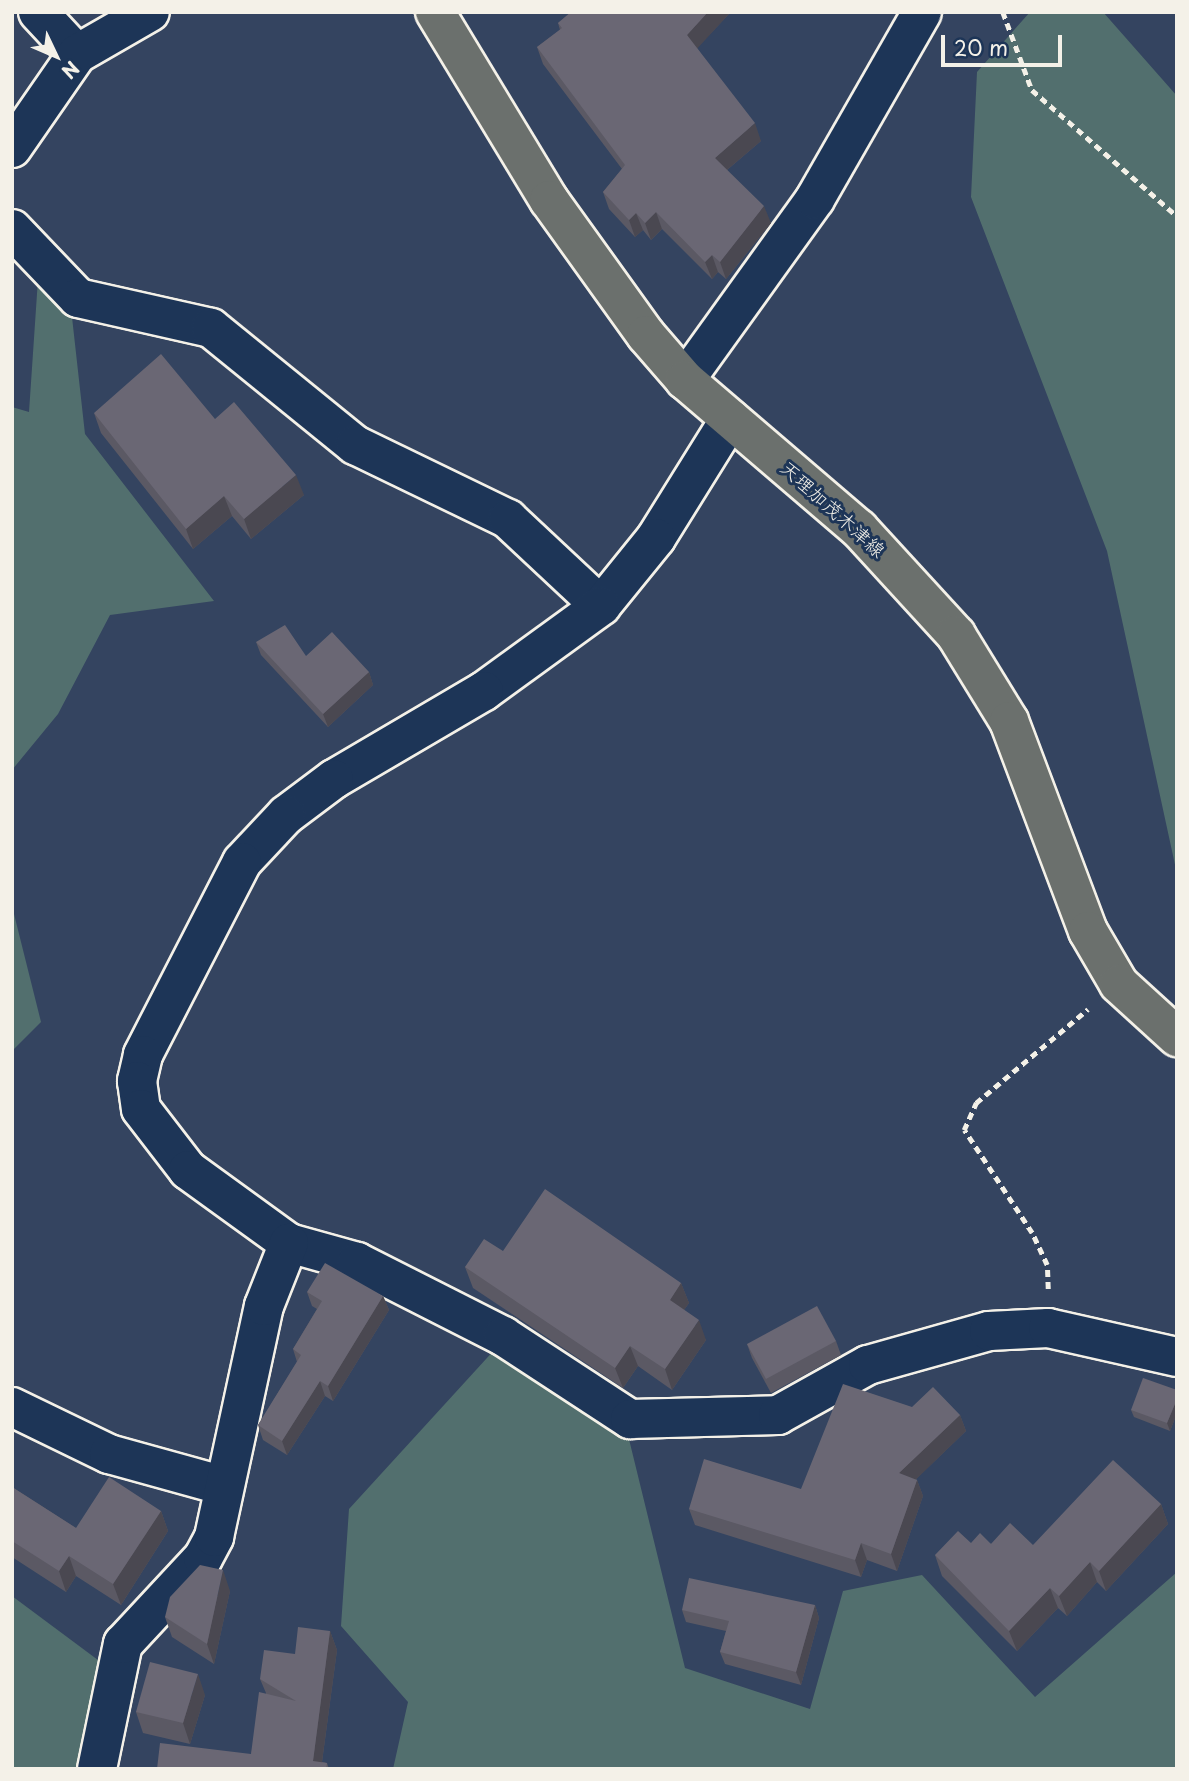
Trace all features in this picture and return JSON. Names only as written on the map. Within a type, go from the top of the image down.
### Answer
[{"type":"main road","name":"天理加茂木津線","points":[[435,12],[608,289],[685,380],[859,529],[956,635],[1009,721],[1088,931],[1119,984],[1177,1037]]},
{"type":"street","points":[[38,12],[78,54]]},
{"type":"street","points":[[12,148],[78,54],[150,12]]},
{"type":"street","points":[[685,380],[814,199],[922,12]]},
{"type":"street","points":[[12,229],[78,298],[211,328],[355,445],[508,519],[601,606]]},
{"type":"street","points":[[730,419],[656,538],[601,606],[484,691],[305,800],[242,862],[223,891],[144,1055],[137,1095],[147,1122],[188,1170],[289,1243],[357,1262],[503,1336],[630,1419],[778,1415],[869,1365],[928,1344],[989,1331],[1048,1328],[1177,1357]]},
{"type":"street","points":[[97,1769],[123,1644],[203,1558],[224,1486],[264,1306],[289,1243]]},
{"type":"street","points":[[12,1407],[109,1454],[224,1486]]},
{"type":"path","points":[[1003,12],[1032,90],[1177,216]]},
{"type":"path","points":[[1048,1328],[1047,1265],[964,1130],[976,1103],[1119,984]]},
{"type":"green space","points":[[1030,12],[1103,12],[1177,96],[1177,874],[1107,551],[971,197],[977,72]]},
{"type":"green space","points":[[38,279],[71,308],[85,434],[214,601],[110,615],[58,714],[12,770],[12,407],[29,412]]},
{"type":"green space","points":[[12,906],[41,1022],[12,1051]]},
{"type":"green space","points":[[497,1347],[627,1431],[685,1668],[810,1709],[843,1591],[922,1575],[1035,1697],[1177,1572],[1177,1769],[393,1769],[408,1702],[341,1626],[349,1509]]},
{"type":"green space","points":[[12,1596],[102,1663],[84,1769],[12,1769]]},
{"type":"building","points":[[571,12],[708,12],[687,35],[755,123],[715,158],[764,206],[720,262],[712,255],[705,262],[656,212],[645,223],[636,213],[629,220],[603,192],[625,165],[537,47],[562,28],[558,23]]},
{"type":"building","points":[[161,354],[215,419],[234,402],[296,475],[244,519],[224,496],[186,529],[94,413]]},
{"type":"building","points":[[285,625],[306,656],[332,632],[369,672],[323,714],[256,642]]},
{"type":"building","points":[[545,1189],[681,1283],[670,1300],[699,1320],[665,1369],[630,1346],[615,1368],[465,1267],[484,1239],[503,1251]]},
{"type":"building","points":[[325,1263],[383,1296],[328,1386],[320,1381],[282,1441],[258,1425],[301,1355],[293,1349],[322,1301],[307,1292]]},
{"type":"building","points":[[817,1306],[836,1341],[766,1379],[747,1344]]},
{"type":"building","points":[[1143,1378],[1177,1390],[1177,1399],[1167,1423],[1131,1410]]},
{"type":"building","points":[[843,1384],[912,1407],[933,1387],[960,1415],[899,1473],[917,1480],[891,1554],[861,1543],[855,1560],[689,1509],[704,1459],[801,1489]]},
{"type":"building","points":[[1113,1460],[1161,1504],[1099,1571],[1090,1562],[1059,1596],[1050,1588],[1009,1631],[935,1555],[958,1531],[971,1543],[980,1533],[991,1544],[1010,1523],[1033,1545]]},
{"type":"building","points":[[109,1477],[161,1511],[113,1584],[69,1556],[59,1571],[12,1541],[12,1487],[76,1528]]},
{"type":"building","points":[[200,1565],[223,1570],[207,1644],[165,1617],[170,1597]]},
{"type":"building","points":[[689,1578],[815,1605],[796,1672],[720,1652],[729,1621],[682,1610]]},
{"type":"building","points":[[298,1627],[330,1631],[313,1761],[327,1763],[326,1769],[157,1769],[160,1743],[251,1754],[259,1692],[296,1701],[260,1679],[264,1650],[295,1654]]},
{"type":"building","points":[[150,1662],[198,1674],[183,1723],[136,1712]]}]
